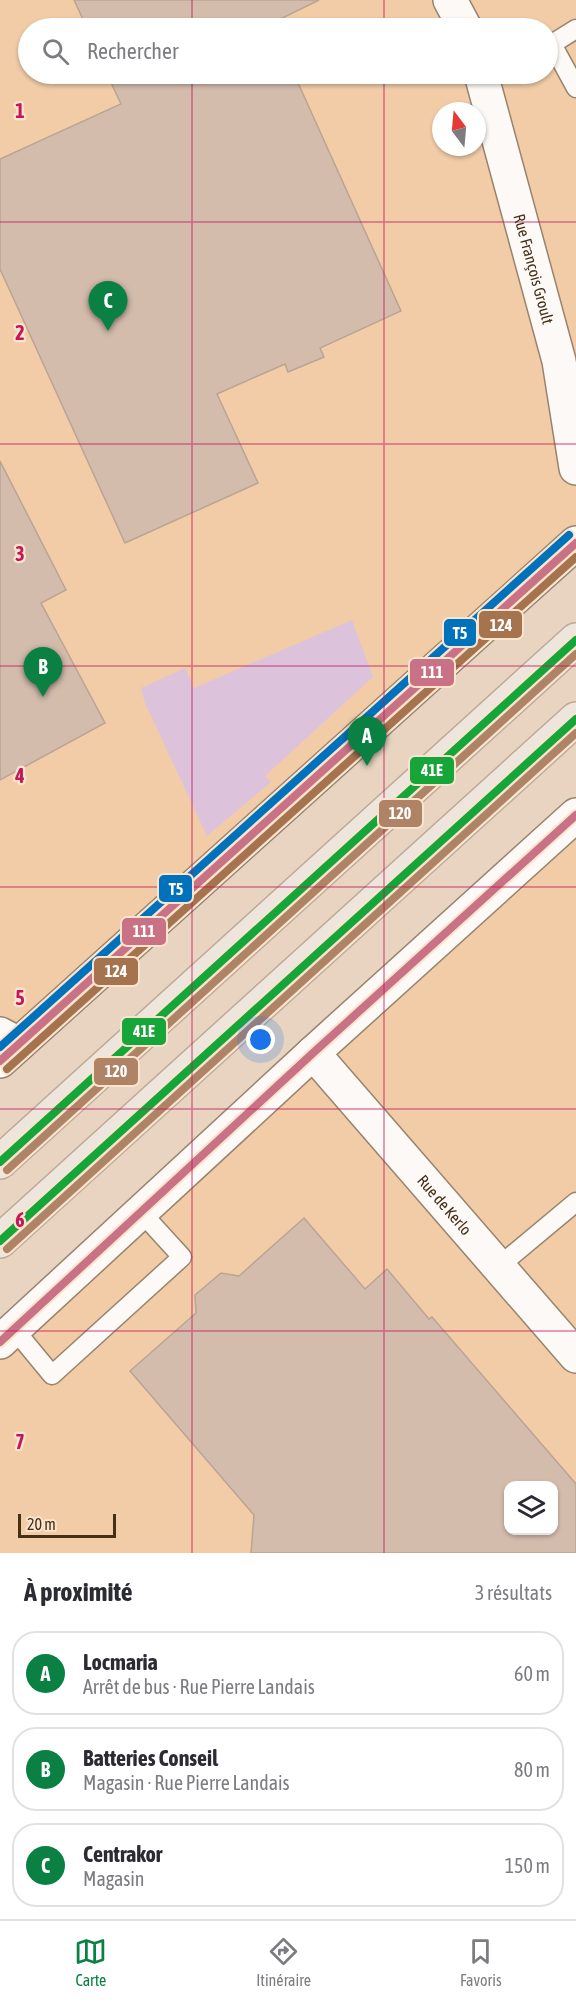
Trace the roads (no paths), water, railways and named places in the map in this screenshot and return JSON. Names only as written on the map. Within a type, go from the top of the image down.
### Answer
[{"type":"highway","points":[[0,1162],[576,640]]},
{"type":"highway","points":[[0,1241],[576,719]]},
{"type":"street","points":[[450,0],[460,18]]},
{"type":"street","name":"Rue François Groult","points":[[484,84],[567,364],[576,468]]},
{"type":"street","points":[[6,1046],[576,543]]},
{"type":"street","points":[[7,1336],[313,1053],[576,815]]},
{"type":"street","name":"Rue de Kerlo","points":[[313,1053],[576,1356]]},
{"type":"lane","points":[[558,39],[576,28]]},
{"type":"lane","points":[[558,58],[576,88]]},
{"type":"lane","points":[[498,1267],[576,1202]]},
{"type":"lane","points":[[7,1336],[52,1375],[182,1257],[141,1212]]},
{"type":"place","name":"Centrakor","points":[[108,331]]},
{"type":"place","name":"Batteries Conseil","points":[[43,697]]},
{"type":"place","name":"Locmaria","points":[[367,766]]}]
